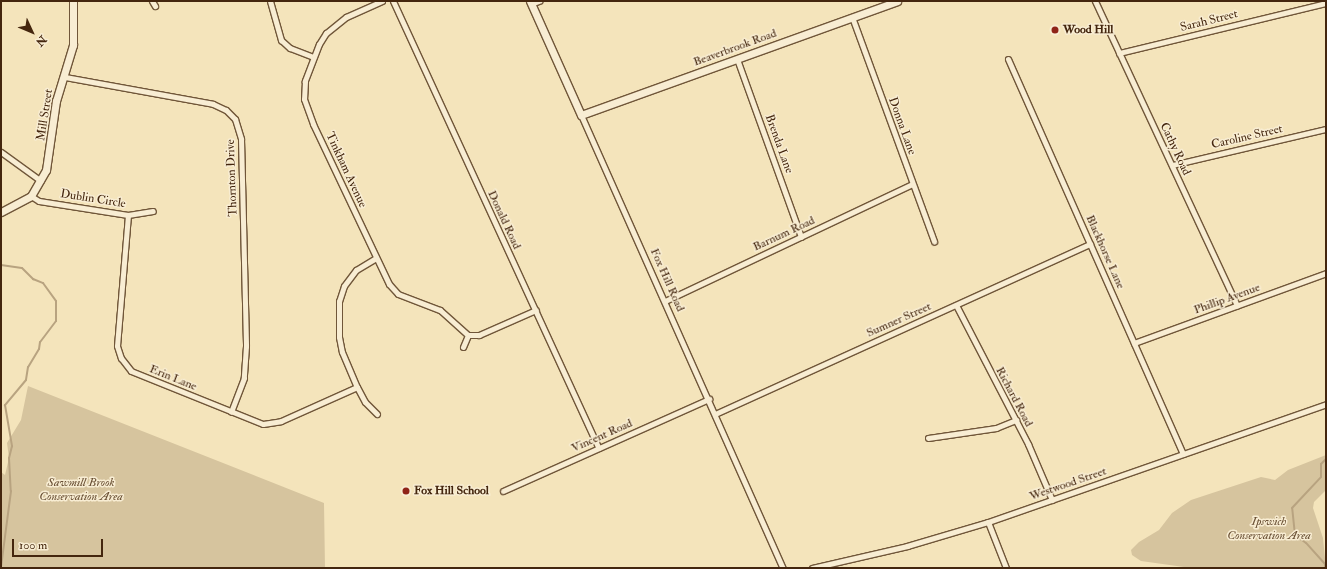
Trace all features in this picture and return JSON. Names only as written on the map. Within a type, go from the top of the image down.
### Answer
[{"type":"street","name":"Mill Street","points":[[1,212],[32,196],[41,182],[49,158],[57,95],[65,77],[74,36],[73,1]]},
{"type":"street","points":[[270,1],[281,40],[290,48],[313,57]]},
{"type":"street","name":"Tinkham Avenue","points":[[382,1],[333,26],[322,38],[313,57],[305,81],[305,103],[376,258],[395,292],[440,310],[468,335]]},
{"type":"street","name":"Donald Road","points":[[393,1],[599,448]]},
{"type":"street","points":[[531,2],[539,1]]},
{"type":"street","name":"Beaverbrook Road","points":[[581,116],[897,1]]},
{"type":"street","name":"Cathy Road","points":[[1095,1],[1237,305]]},
{"type":"street","name":"Fox Hill Road","points":[[531,2],[783,568]]},
{"type":"street","name":"Sarah Street","points":[[1119,53],[1326,3]]},
{"type":"street","name":"Donna Lane","points":[[852,17],[934,241]]},
{"type":"street","name":"Brenda Lane","points":[[737,59],[801,236]]},
{"type":"street","name":"Blackhorse Lane","points":[[1008,59],[1183,454]]},
{"type":"street","name":"Thornton Drive","points":[[65,77],[212,104],[226,110],[235,119],[240,140],[246,346],[244,378],[231,412]]},
{"type":"street","name":"Caroline Street","points":[[1172,166],[1326,129]]},
{"type":"street","points":[[1,152],[41,182]]},
{"type":"street","name":"Barnum Road","points":[[665,302],[912,184]]},
{"type":"street","name":"Dublin Circle","points":[[32,196],[39,201],[128,215],[153,211]]},
{"type":"street","name":"Erin Lane","points":[[128,215],[117,341],[121,358],[128,368],[139,375],[255,422],[274,423],[357,387]]},
{"type":"street","name":"Sumner Street","points":[[715,414],[1090,244]]},
{"type":"street","points":[[376,258],[354,272],[340,296],[340,348],[365,402],[377,414]]},
{"type":"street","name":"Phillip Avenue","points":[[1134,343],[1326,273]]},
{"type":"street","name":"Richard Road","points":[[956,305],[1016,420],[1052,500]]},
{"type":"street","points":[[463,347],[468,335],[479,335],[536,310]]},
{"type":"street","name":"Vincent Road","points":[[503,491],[709,399]]},
{"type":"street","name":"Westwood Street","points":[[812,568],[907,546],[988,522],[1326,404]]},
{"type":"street","points":[[928,438],[996,428],[1016,420]]},
{"type":"street","points":[[988,522],[1006,568]]},
{"type":"green space","name":"Sawmill Brook Conservation Area","points":[[28,386],[324,503],[325,568],[1,568],[1,472],[5,475],[9,458],[7,443],[21,420]]},
{"type":"green space","name":"Ipswich Conservation Area","points":[[1326,455],[1326,490],[1314,502],[1313,508],[1323,538],[1326,568],[1191,568],[1141,561],[1132,555],[1131,550],[1139,542],[1159,530],[1172,513],[1191,500],[1261,477],[1275,480],[1288,470]]},
{"type":"waterway","points":[[1,265],[22,268],[33,279],[43,283],[56,301],[56,321],[40,342],[39,349],[28,367],[26,380],[5,405],[12,446],[9,458],[11,491],[1,567]]},
{"type":"waterway","points":[[1325,568],[1325,564],[1306,543],[1295,535],[1292,508],[1321,477],[1321,464],[1326,459]]},
{"type":"place","name":"Wood Hill","points":[[1055,30]]},
{"type":"place","name":"Fox Hill School","points":[[406,491]]}]
